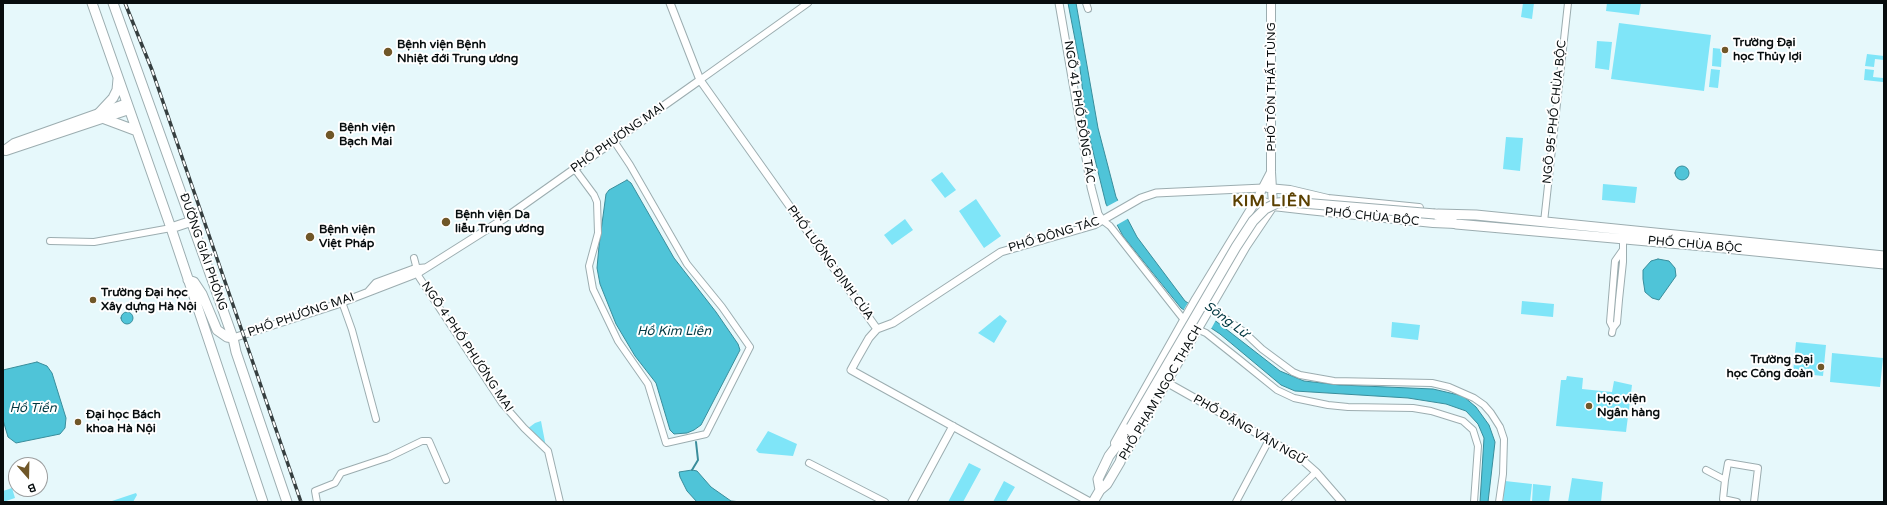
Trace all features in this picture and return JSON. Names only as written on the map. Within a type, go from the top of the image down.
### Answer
[{"type":"main road","name":"ĐƯỜNG GIẢI PHÓNG","points":[[93,3],[171,228],[263,502]]},
{"type":"main road","name":"ĐƯỜNG GIẢI PHÓNG","points":[[113,3],[192,220],[233,338],[248,391],[287,502]]},
{"type":"main road","name":"PHỐ TÔN THẤT TÙNG","points":[[1271,3],[1272,188]]},
{"type":"main road","points":[[102,116],[117,90],[118,75]]},
{"type":"main road","points":[[3,151],[14,143],[102,116],[128,106]]},
{"type":"main road","points":[[102,116],[137,130]]},
{"type":"main road","name":"PHỐ TÔN THẤT TÙNG","points":[[1263,188],[1271,172]]},
{"type":"main road","points":[[1257,199],[1263,188]]},
{"type":"main road","name":"PHỐ CHÙA BỘC","points":[[1263,188],[1290,190],[1309,195],[1457,213],[1544,222],[1623,235],[1715,247],[1884,264]]},
{"type":"main road","points":[[1272,188],[1273,206]]},
{"type":"main road","points":[[1308,210],[1309,195]]},
{"type":"main road","name":"PHỐ CHÙA BỘC","points":[[1257,199],[1273,206],[1433,223],[1623,235],[1710,236],[1884,256]]},
{"type":"main road","name":"PHỐ PHẠM NGỌC THẠCH","points":[[1100,490],[1098,479],[1121,432],[1196,299],[1257,199]]},
{"type":"main road","points":[[1109,456],[1131,427],[1236,247],[1253,221],[1264,209],[1277,203],[1290,202],[1435,214],[1457,213]]},
{"type":"main road","name":"PHỐ PHẠM NGỌC THẠCH","points":[[1093,502],[1100,490],[1107,484],[1246,246],[1273,206]]},
{"type":"main road","points":[[1435,214],[1456,224]]},
{"type":"main road","points":[[171,228],[192,220]]},
{"type":"main road","points":[[1232,238],[1246,246]]},
{"type":"main road","points":[[188,280],[194,282],[202,294],[217,330],[227,337],[233,338]]},
{"type":"main road","points":[[1120,462],[1131,427]]},
{"type":"street","name":"PHỐ LƯƠNG ĐỊNH CỦA","points":[[670,3],[700,80],[877,329],[869,338],[851,370],[1090,502]]},
{"type":"street","name":"PHỐ PHƯƠNG MAI","points":[[233,338],[342,302],[369,291],[376,283],[420,270],[487,231],[808,3]]},
{"type":"street","name":"NGÕ 41 PHỐ ĐÔNG TÁC","points":[[1059,3],[1092,194],[1098,214],[1105,218]]},
{"type":"street","name":"NGÕ 95 PHỐ CHÙA BỘC","points":[[1544,222],[1568,3]]},
{"type":"street","points":[[574,168],[594,195],[597,202],[598,233],[589,266],[593,289],[618,341],[648,384],[666,443],[706,434],[750,347],[722,307],[687,264],[614,140]]},
{"type":"street","name":"PHỐ ĐÔNG TÁC","points":[[877,329],[893,323],[1001,252],[1094,225],[1141,198],[1156,193],[1247,190],[1263,188]]},
{"type":"street","points":[[1247,190],[1257,199]]},
{"type":"street","points":[[1105,218],[1185,319]]},
{"type":"street","points":[[50,241],[94,242],[171,228]]},
{"type":"street","points":[[1622,251],[1615,261],[1610,322],[1612,331],[1617,323],[1620,300],[1623,262],[1623,235]]},
{"type":"street","points":[[414,258],[420,270]]},
{"type":"street","name":"NGÕ 4 PHỐ PHƯƠNG MAI","points":[[420,270],[441,311],[502,403],[524,428],[548,451],[560,502]]},
{"type":"street","points":[[1612,299],[1620,300]]},
{"type":"street","points":[[342,302],[352,330],[376,419]]},
{"type":"street","points":[[1211,308],[1244,332],[1267,353],[1293,372],[1300,375],[1334,380],[1432,383],[1449,387],[1474,398],[1484,405],[1494,418],[1504,439],[1503,474],[1499,502]]},
{"type":"street","points":[[1197,329],[1206,333],[1277,390],[1294,398],[1322,404],[1348,407],[1413,408],[1431,411],[1463,422],[1472,430],[1478,446],[1474,502]]},
{"type":"street","name":"PHỐ ĐẶNG VĂN NGỮ","points":[[1166,382],[1299,456],[1316,472],[1342,502]]},
{"type":"street","points":[[912,502],[953,426]]},
{"type":"street","points":[[1236,502],[1269,440]]},
{"type":"street","points":[[317,502],[315,491],[335,483],[341,473],[389,457],[422,441],[429,441],[446,480]]},
{"type":"street","points":[[809,463],[884,502]]},
{"type":"street","points":[[1737,502],[1722,501],[1728,463],[1758,468],[1754,502]]},
{"type":"street","points":[[1706,470],[1725,480]]},
{"type":"street","points":[[1285,502],[1316,472]]},
{"type":"shaded area","points":[[1523,3],[1534,3],[1532,19],[1521,17]]},
{"type":"shaded area","points":[[1607,3],[1641,3],[1639,15],[1606,11]]},
{"type":"shaded area","points":[[1619,23],[1711,35],[1704,91],[1611,79]]},
{"type":"shaded area","points":[[1597,41],[1612,42],[1609,70],[1595,68]]},
{"type":"shaded area","points":[[1713,48],[1722,49],[1721,67],[1712,66]]},
{"type":"shaded area","points":[[1867,54],[1884,56],[1884,60],[1875,59],[1874,67],[1865,66]]},
{"type":"shaded area","points":[[1711,69],[1720,70],[1718,88],[1709,87]]},
{"type":"shaded area","points":[[1865,69],[1874,70],[1873,77],[1883,78],[1883,82],[1864,80]]},
{"type":"shaded area","points":[[1506,137],[1523,138],[1520,171],[1503,169]]},
{"type":"shaded area","points":[[942,172],[956,190],[945,198],[931,180]]},
{"type":"shaded area","points":[[1603,184],[1637,187],[1635,203],[1602,200]]},
{"type":"shaded area","points":[[976,199],[1001,236],[984,248],[959,211]]},
{"type":"shaded area","points":[[905,219],[913,230],[892,245],[884,235]]},
{"type":"shaded area","points":[[1522,301],[1554,304],[1553,317],[1521,314]]},
{"type":"shaded area","points":[[1000,315],[1007,321],[994,343],[978,333]]},
{"type":"shaded area","points":[[1392,322],[1420,325],[1418,340],[1391,337]]},
{"type":"shaded area","points":[[1796,342],[1826,345],[1823,376],[1793,373]]},
{"type":"shaded area","points":[[1832,353],[1883,358],[1880,387],[1830,382]]},
{"type":"shaded area","points":[[1567,376],[1583,378],[1582,389],[1612,392],[1614,381],[1632,385],[1626,432],[1556,426],[1561,380],[1566,380]]},
{"type":"shaded area","points":[[541,421],[546,447],[527,429],[535,423]]},
{"type":"shaded area","points":[[768,431],[797,444],[793,456],[759,453],[756,450]]},
{"type":"shaded area","points":[[969,463],[981,469],[963,502],[948,502]]},
{"type":"shaded area","points":[[1572,478],[1603,482],[1601,502],[1568,502]]},
{"type":"shaded area","points":[[1004,481],[1015,487],[1006,502],[993,502]]},
{"type":"shaded area","points":[[1505,481],[1532,484],[1530,502],[1503,502]]},
{"type":"shaded area","points":[[1533,484],[1551,486],[1549,502],[1532,502]]},
{"type":"shaded area","points":[[8,489],[8,497],[15,498],[3,502],[3,491]]},
{"type":"shaded area","points":[[136,493],[137,495],[133,502],[109,502]]},
{"type":"water","points":[[1068,3],[1076,3],[1098,128],[1116,197],[1137,237],[1185,301],[1217,322],[1280,371],[1304,381],[1340,385],[1433,389],[1463,396],[1476,407],[1489,425],[1495,442],[1488,502],[1480,502],[1484,438],[1478,424],[1466,411],[1446,404],[1408,398],[1295,391],[1281,385],[1220,334],[1181,308],[1123,236],[1106,204],[1087,127],[1079,60]]},
{"type":"water","points":[[1682,166],[1687,168],[1689,173],[1687,178],[1682,180],[1677,178],[1675,173],[1677,168]]},
{"type":"water","name":"Hồ Kim Liên","points":[[627,180],[631,183],[674,258],[716,312],[738,344],[740,350],[701,425],[687,433],[674,434],[670,430],[656,383],[635,356],[616,324],[600,284],[597,268],[606,194],[609,190]]},
{"type":"water","points":[[1658,259],[1669,261],[1675,268],[1676,276],[1659,300],[1652,298],[1645,292],[1643,279],[1643,270],[1651,261]]},
{"type":"water","points":[[125,312],[129,312],[133,318],[129,324],[125,324],[121,320],[121,316]]},
{"type":"water","name":"Hồ Tiền","points":[[37,362],[47,366],[52,373],[66,418],[65,428],[60,434],[16,443],[8,437],[3,420],[3,370]]},
{"type":"water","points":[[692,470],[697,471],[711,487],[731,501],[742,502],[697,502],[687,491],[679,472]]},
{"type":"pier","points":[[1119,200],[1129,218],[1115,226],[1106,207]]},
{"type":"pier","points":[[1189,301],[1216,320],[1211,329],[1183,311]]},
{"type":"waterway","points":[[692,470],[698,460],[696,442]]},
{"type":"railway","points":[[125,3],[152,70],[301,502]]},
{"type":"place","name":"Trường Đại học Thủy lợi","points":[[1725,50]]},
{"type":"place","name":"Bệnh viện Bệnh Nhiệt đới Trung ương","points":[[388,52]]},
{"type":"place","name":"Bệnh viện Bạch Mai","points":[[330,135]]},
{"type":"place","name":"Bệnh viện Da liễu Trung ương","points":[[446,222]]},
{"type":"place","name":"Bệnh viện Việt Pháp","points":[[310,237]]},
{"type":"place","name":"Trường Đại học Xây dựng Hà Nội","points":[[93,300]]},
{"type":"place","name":"Trường Đại học Công đoàn","points":[[1821,367]]},
{"type":"place","name":"Học viện Ngân hàng","points":[[1589,406]]},
{"type":"place","name":"Đại học Bách khoa Hà Nội","points":[[78,422]]},
{"type":"district","name":"KIM LIÊN","points":[[1272,202]]},
{"type":"water label","name":"Sông Lừ","points":[[1226,320]]}]
